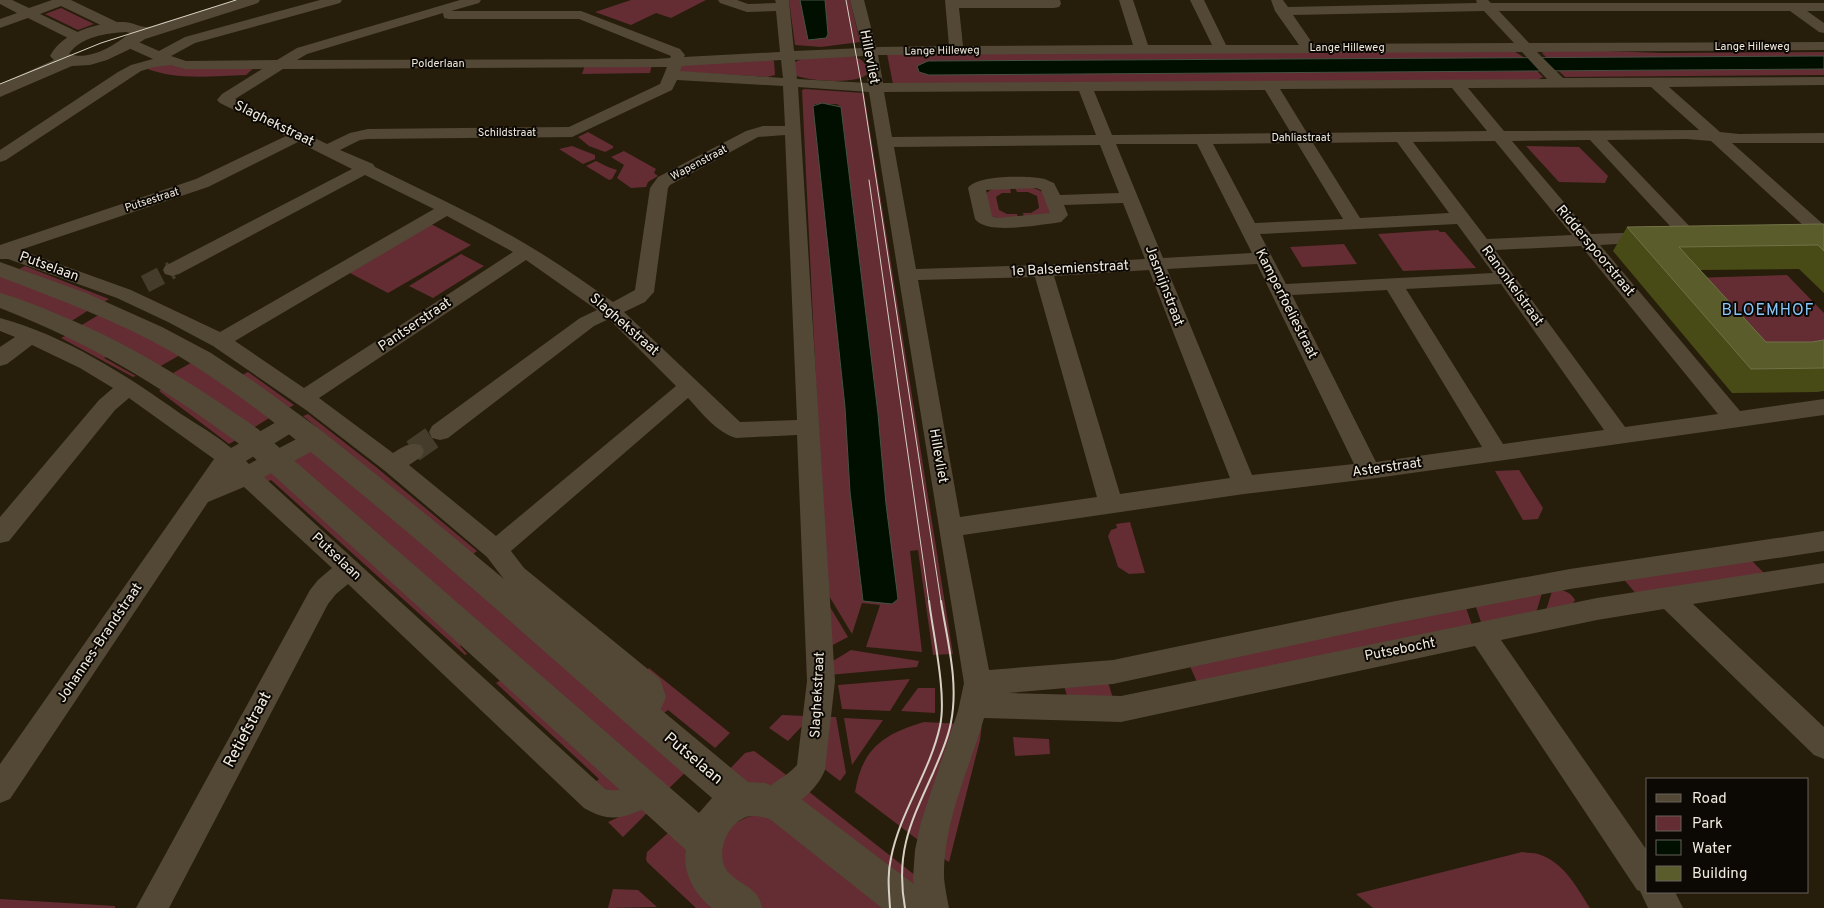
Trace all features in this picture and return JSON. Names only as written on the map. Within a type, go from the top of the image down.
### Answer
[{"type":"main road","points":[[0,75],[66,55],[88,59],[106,55],[128,33],[214,0]]},
{"type":"main road","points":[[0,91],[66,55],[79,38],[97,31],[128,33],[252,0]]},
{"type":"main road","name":"Putselaan","points":[[0,270],[102,307],[298,410],[314,440],[412,520],[644,717],[757,801],[784,808],[913,908]]},
{"type":"main road","points":[[0,300],[37,314],[110,347],[205,405],[266,452],[704,842]]},
{"type":"main road","points":[[740,907],[709,879],[703,853],[704,842],[722,814],[757,801]]},
{"type":"street","points":[[2,0],[79,38]]},
{"type":"street","points":[[0,24],[61,0],[128,33],[166,58]]},
{"type":"street","points":[[0,157],[123,75],[136,68],[166,58],[190,40],[335,0]]},
{"type":"street","points":[[257,78],[309,49],[411,18],[433,14],[474,0]]},
{"type":"street","points":[[725,0],[752,8],[783,3],[788,56],[808,427]]},
{"type":"street","name":"Hillevliet","points":[[857,0],[870,52],[976,694]]},
{"type":"street","points":[[1126,0],[1142,50]]},
{"type":"street","points":[[1197,0],[1220,48]]},
{"type":"street","points":[[956,51],[952,2],[1053,2]]},
{"type":"street","points":[[1485,4],[1555,79]]},
{"type":"street","points":[[1279,5],[1751,4],[1824,7]]},
{"type":"street","points":[[1279,5],[1308,48]]},
{"type":"street","points":[[1792,7],[1824,29]]},
{"type":"street","points":[[433,14],[581,15],[675,52],[678,55],[674,68]]},
{"type":"street","name":"Lange Hilleweg","points":[[870,52],[1220,48],[1528,50],[1824,46]]},
{"type":"street","name":"Polderlaan","points":[[257,78],[674,68],[788,56],[870,52]]},
{"type":"street","points":[[106,55],[136,68],[162,76]]},
{"type":"street","name":"Polderlaan","points":[[166,58],[185,64],[201,65],[280,64],[674,68],[789,82],[876,88]]},
{"type":"street","name":"Schildstraat","points":[[328,150],[356,136],[368,134],[572,132],[667,87],[674,68]]},
{"type":"street","name":"Slaghekstraat","points":[[179,78],[257,78]]},
{"type":"street","name":"Slaghekstraat","points":[[257,78],[225,100],[367,168],[447,209],[526,252],[561,274],[612,311],[727,424],[736,430],[808,427],[822,681],[811,770],[801,782],[757,801]]},
{"type":"street","points":[[876,88],[1456,83],[1555,79],[1656,83],[1821,84]]},
{"type":"street","name":"Ridderspoorstraat","points":[[1456,83],[1734,419]]},
{"type":"street","points":[[1656,83],[1823,234]]},
{"type":"street","points":[[1270,85],[1355,224]]},
{"type":"street","name":"Jasmijnstraat","points":[[1084,87],[1244,485]]},
{"type":"street","name":"Wapenstraat","points":[[612,311],[638,298],[645,290],[660,184],[752,134],[763,131],[792,130]]},
{"type":"street","name":"Dahliastraat","points":[[884,142],[1687,134],[1739,139],[1824,138]]},
{"type":"street","name":"Putsestraat","points":[[0,252],[202,183],[298,136]]},
{"type":"street","points":[[1596,136],[1689,236]]},
{"type":"street","name":"Kamperfoeliestraat","points":[[1203,138],[1249,228],[1262,258],[1280,290],[1368,471]]},
{"type":"street","name":"Ranonkelstraat","points":[[1402,138],[1620,436]]},
{"type":"street","points":[[172,270],[367,168]]},
{"type":"street","points":[[1054,200],[1128,198]]},
{"type":"street","points":[[223,339],[447,209]]},
{"type":"street","points":[[1249,228],[1462,218]]},
{"type":"street","points":[[1798,235],[1823,234]]},
{"type":"street","points":[[1482,245],[1708,236]]},
{"type":"street","name":"Putselaan","points":[[0,252],[10,253],[124,294],[223,339],[298,410],[393,465],[496,550],[514,575],[650,688],[652,697],[644,717]]},
{"type":"street","name":"Pantserstraat","points":[[298,410],[526,252]]},
{"type":"street","name":"1e Balsemienstraat","points":[[907,275],[1155,265],[1262,258]]},
{"type":"street","points":[[1043,270],[1111,505]]},
{"type":"street","points":[[1280,290],[1506,278]]},
{"type":"street","points":[[124,294],[145,284]]},
{"type":"street","points":[[1393,284],[1497,453]]},
{"type":"street","points":[[440,432],[587,322],[612,311]]},
{"type":"street","name":"Putselaan","points":[[0,324],[31,336],[87,363],[128,386],[229,460],[603,805],[614,806],[648,793]]},
{"type":"street","points":[[0,359],[31,336]]},
{"type":"street","points":[[0,534],[107,405],[128,386]]},
{"type":"street","points":[[496,550],[689,386]]},
{"type":"street","name":"Asterstraat","points":[[950,528],[1244,485],[1368,471],[1824,407]]},
{"type":"street","name":"Johannes-Brandstraat","points":[[199,497],[247,476],[298,410]]},
{"type":"street","name":"Johannes-Brandstraat","points":[[0,789],[220,466],[229,460],[314,440]]},
{"type":"street","points":[[393,465],[413,451]]},
{"type":"street","points":[[933,908],[928,861],[934,820],[976,694],[1112,672],[1396,612],[1570,578],[1782,548],[1824,540]]},
{"type":"street","points":[[1782,548],[1820,578]]},
{"type":"street","name":"Retiefstraat","points":[[154,903],[320,597],[327,587],[349,569]]},
{"type":"street","points":[[1570,578],[1597,609]]},
{"type":"street","name":"Putsebocht","points":[[976,694],[1008,705],[1121,709],[1163,698],[1597,609],[1820,578]]},
{"type":"street","points":[[1671,599],[1824,746]]},
{"type":"street","points":[[1481,633],[1646,876]]},
{"type":"street","points":[[1146,664],[1163,698]]},
{"type":"street","points":[[1657,893],[1668,908]]},
{"type":"green space","points":[[631,0],[706,0],[671,18],[656,13],[631,25],[595,12]]},
{"type":"green space","points":[[789,0],[800,0],[808,40],[827,36],[825,0],[850,0],[860,42],[821,47],[795,45]]},
{"type":"green space","points":[[61,8],[94,24],[78,30],[45,14]]},
{"type":"green space","points":[[1545,49],[1663,53],[1824,52],[1824,56],[1547,58],[1542,53]]},
{"type":"green space","points":[[1512,50],[1525,58],[928,61],[917,66],[919,72],[929,75],[1537,71],[1543,77],[1537,80],[893,84],[887,54]]},
{"type":"green space","points":[[853,56],[862,61],[867,74],[854,80],[832,81],[810,79],[795,75],[795,62],[804,58]]},
{"type":"green space","points":[[769,59],[774,61],[775,75],[767,77],[684,72],[680,71],[678,65]]},
{"type":"green space","points":[[157,64],[256,66],[246,75],[207,77],[167,74],[143,67]]},
{"type":"green space","points":[[652,64],[650,73],[582,74],[585,65]]},
{"type":"green space","points":[[1824,69],[1824,75],[1565,77],[1559,71]]},
{"type":"green space","points":[[802,90],[864,93],[953,654],[933,655],[918,550],[910,551],[922,652],[866,647],[880,605],[862,603],[852,634],[826,591]],"holes":[[[815,104],[837,104],[841,107],[878,414],[886,504],[863,601],[850,492],[845,407],[813,106]]]},
{"type":"green space","points":[[588,132],[613,146],[613,148],[605,152],[589,146],[578,137]]},
{"type":"green space","points":[[572,146],[595,155],[595,159],[583,164],[559,149]]},
{"type":"green space","points":[[1526,146],[1579,147],[1608,176],[1605,183],[1559,182]]},
{"type":"green space","points":[[624,151],[656,169],[654,173],[658,176],[648,182],[646,187],[631,188],[617,178],[624,165],[611,157]]},
{"type":"green space","points":[[596,161],[617,170],[612,179],[609,180],[586,166]]},
{"type":"green space","points":[[1010,188],[1011,193],[1002,193],[996,197],[999,210],[1007,214],[1017,214],[1018,219],[999,219],[990,215],[985,194],[992,189]]},
{"type":"green space","points":[[1015,188],[1034,188],[1045,193],[1051,212],[1045,217],[1024,218],[1023,213],[1031,213],[1039,208],[1037,196],[1028,192],[1017,192]]},
{"type":"green space","points":[[431,224],[471,245],[388,293],[348,272]]},
{"type":"green space","points":[[1438,230],[1445,232],[1476,268],[1403,271],[1378,234]]},
{"type":"green space","points":[[1344,244],[1357,264],[1302,267],[1290,247]]},
{"type":"green space","points":[[461,254],[484,266],[433,298],[409,286]]},
{"type":"green space","points":[[25,266],[109,299],[104,302],[19,269]]},
{"type":"green space","points":[[0,274],[92,308],[70,322],[0,295]]},
{"type":"green space","points":[[1787,275],[1824,313],[1824,356],[1765,361],[1691,278]]},
{"type":"green space","points":[[102,313],[180,355],[159,367],[80,326]]},
{"type":"green space","points":[[67,335],[109,356],[104,358],[136,376],[133,377],[61,338]]},
{"type":"green space","points":[[196,360],[274,415],[250,430],[173,373]]},
{"type":"green space","points":[[248,372],[294,405],[287,409],[242,375]]},
{"type":"green space","points":[[163,388],[238,439],[229,444],[159,391]]},
{"type":"green space","points":[[308,414],[376,467],[477,551],[472,555],[303,416]]},
{"type":"green space","points":[[313,444],[690,768],[664,793],[285,460]]},
{"type":"green space","points":[[274,469],[465,642],[460,646],[467,654],[465,655],[271,480],[264,483],[258,478]]},
{"type":"green space","points":[[1519,470],[1543,508],[1538,519],[1523,520],[1495,471]]},
{"type":"green space","points":[[1130,522],[1145,573],[1129,574],[1118,567],[1108,536],[1111,530],[1117,528],[1116,524]]},
{"type":"green space","points":[[1749,558],[1766,575],[1638,596],[1620,575]]},
{"type":"green space","points":[[1553,588],[1566,591],[1571,595],[1575,600],[1572,605],[1546,610]]},
{"type":"green space","points":[[1543,590],[1536,613],[1482,625],[1475,604]]},
{"type":"green space","points":[[824,597],[848,637],[827,648]]},
{"type":"green space","points":[[1465,605],[1473,628],[1197,682],[1188,662]]},
{"type":"green space","points":[[851,650],[919,661],[917,667],[829,675],[828,664]]},
{"type":"green space","points":[[649,668],[730,733],[715,748],[668,710],[661,715],[646,672]]},
{"type":"green space","points":[[505,677],[625,789],[617,793],[593,784],[599,779],[496,683]]},
{"type":"green space","points":[[910,679],[890,711],[842,709],[838,685]]},
{"type":"green space","points":[[1108,682],[1113,698],[1068,699],[1064,686]]},
{"type":"green space","points":[[918,688],[935,688],[935,713],[901,711]]},
{"type":"green space","points":[[782,715],[806,716],[804,724],[788,741],[769,728]]},
{"type":"green space","points":[[826,717],[836,717],[846,773],[840,781],[819,765]]},
{"type":"green space","points":[[844,718],[883,720],[852,765]]},
{"type":"green space","points":[[924,722],[963,724],[922,843],[855,792],[863,765],[877,745],[897,732]]},
{"type":"green space","points":[[982,724],[980,740],[949,862],[939,856],[938,832]]},
{"type":"green space","points":[[1013,737],[1049,739],[1050,754],[1015,756]]},
{"type":"green space","points":[[754,751],[789,777],[773,785],[765,786],[724,775],[745,753]]},
{"type":"green space","points":[[808,791],[921,880],[922,905],[791,802]]},
{"type":"green space","points":[[641,807],[650,810],[623,837],[608,822]]},
{"type":"green space","points":[[765,814],[897,908],[757,908],[720,863],[721,849],[725,835],[737,822],[742,819]]},
{"type":"green space","points":[[669,832],[690,847],[719,908],[696,908],[647,862],[647,852]]},
{"type":"green space","points":[[1522,852],[1538,854],[1555,863],[1569,876],[1590,908],[1373,908],[1356,894]]},
{"type":"green space","points":[[613,889],[638,890],[657,907],[608,908]]},
{"type":"green space","points":[[0,899],[115,906],[115,908],[0,908]]},
{"type":"water","points":[[800,0],[825,0],[828,34],[826,38],[808,40]]},
{"type":"water","points":[[1824,56],[1824,69],[929,75],[919,72],[917,66],[928,61]]},
{"type":"water","points":[[822,103],[841,107],[898,599],[892,604],[863,601],[850,492],[845,407],[813,106]]},
{"type":"building","points":[[1824,224],[1824,251],[1818,245],[1679,247],[1766,342],[1812,342],[1824,340],[1824,368],[1751,369],[1627,227]]},
{"type":"tunnel","points":[[145,284],[172,270]]},
{"type":"tunnel","points":[[413,451],[440,432]]},
{"type":"tram line","points":[[0,84],[101,43],[236,0]]},
{"type":"tram line","points":[[846,0],[862,87],[941,602]]},
{"type":"tram line","points":[[869,180],[929,602]]},
{"type":"tram line","points":[[890,908],[889,871],[895,841],[929,760],[940,726],[942,713],[939,664],[929,601]]},
{"type":"tram line","points":[[905,908],[902,870],[907,838],[946,742],[953,707],[953,676],[941,601]]},
{"type":"district","name":"BLOEMHOF","points":[[1768,311]]}]
